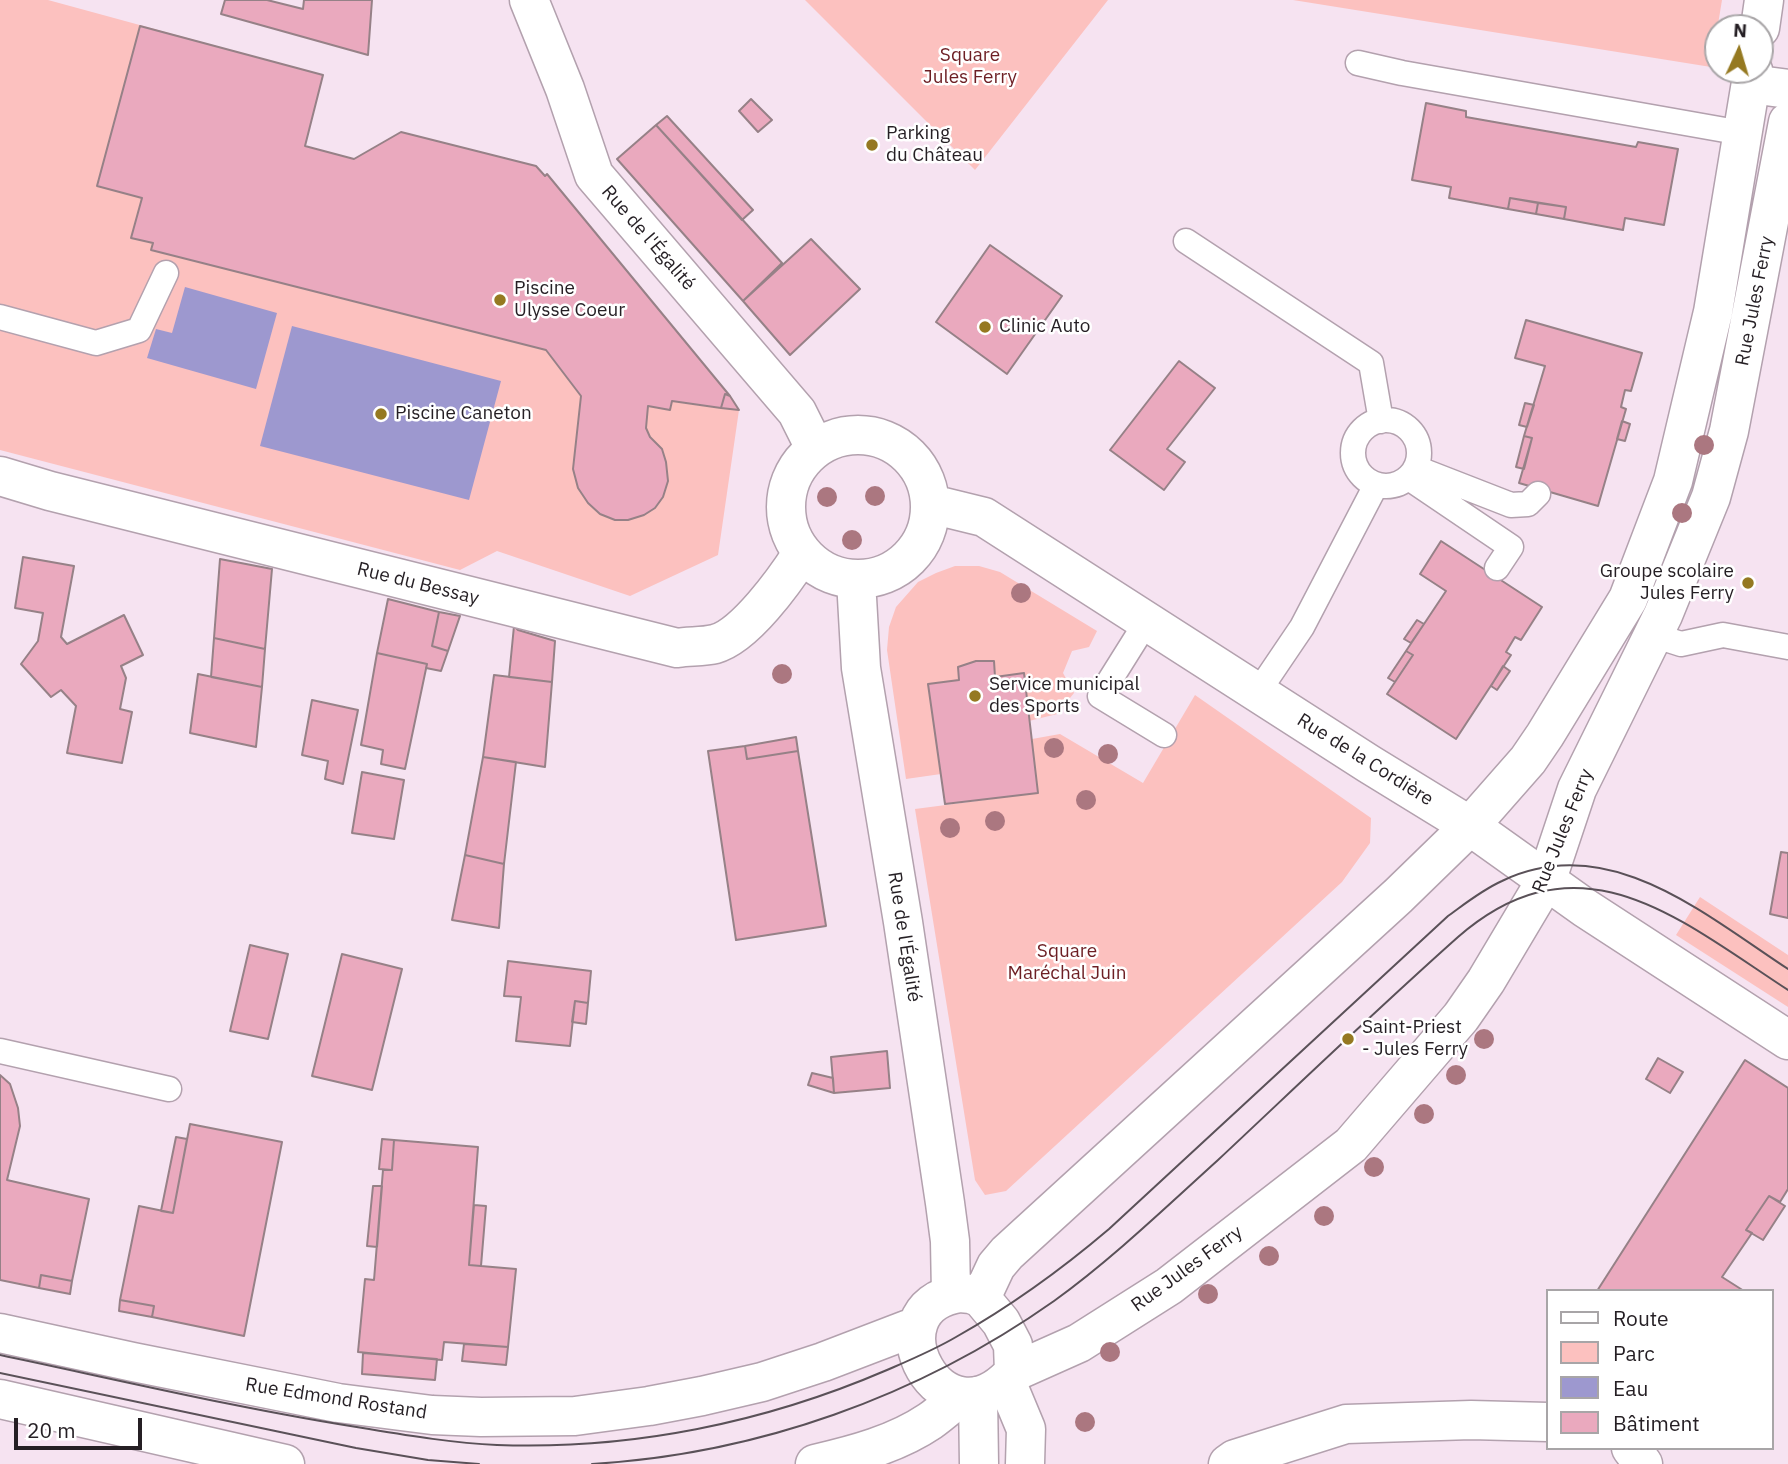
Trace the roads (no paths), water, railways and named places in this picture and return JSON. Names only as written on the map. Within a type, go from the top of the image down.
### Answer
[{"type":"main road","name":"Rue de l'Égalité","points":[[529,0],[565,89],[594,175],[797,412],[815,448]]},
{"type":"main road","name":"Rue Jules Ferry","points":[[966,1296],[1007,1253],[1398,896],[1470,825],[1528,760],[1545,735],[1628,599],[1674,481],[1713,312],[1742,133],[1763,84]]},
{"type":"main road","name":"Rue Jules Ferry","points":[[989,1386],[1079,1343],[1169,1286],[1351,1145],[1461,1017],[1492,972],[1551,867],[1577,789],[1663,615],[1710,497],[1730,431],[1788,122]]},
{"type":"main road","points":[[844,436],[875,437],[903,450],[923,474],[931,504],[922,542],[894,571],[856,580],[826,573],[801,555],[785,518],[790,479],[815,448],[844,436]]},
{"type":"main road","name":"Rue du Bessay","points":[[0,475],[50,491],[677,648],[717,643],[744,627],[785,580],[801,555]]},
{"type":"main road","name":"Rue de la Cordière","points":[[931,504],[984,517],[1369,764],[1470,825],[1585,908],[1788,1040]]},
{"type":"main road","name":"Rue de l'Égalité","points":[[856,580],[861,668],[903,922],[950,1241],[966,1296]]},
{"type":"main road","points":[[979,1464],[989,1386],[1013,1345],[1001,1322],[966,1296],[937,1299],[921,1315],[917,1326],[919,1356],[930,1375],[944,1390],[989,1386]]},
{"type":"main road","name":"Rue Edmond Rostand","points":[[0,1333],[326,1401],[432,1415],[481,1417],[575,1416],[702,1396],[762,1382],[917,1326]]},
{"type":"main road","points":[[815,1464],[881,1446],[989,1386]]},
{"type":"main road","points":[[989,1386],[1026,1429],[1025,1464]]},
{"type":"main road","points":[[0,1399],[215,1457],[285,1464]]},
{"type":"main road","points":[[1228,1464],[1235,1459],[1346,1424],[1471,1420],[1546,1422]]},
{"type":"lane","points":[[1358,63],[1402,74],[1742,133]]},
{"type":"lane","points":[[1186,242],[1371,363],[1381,421]]},
{"type":"lane","points":[[0,317],[96,343],[139,330],[166,273]]},
{"type":"lane","points":[[1387,420],[1401,423],[1413,433],[1419,443],[1420,457],[1413,473],[1392,486],[1376,485],[1360,475],[1355,466],[1353,450],[1358,434],[1375,422],[1387,420]]},
{"type":"lane","points":[[1413,473],[1511,505],[1528,504],[1538,495]]},
{"type":"lane","points":[[1413,473],[1511,547],[1497,568]]},
{"type":"lane","points":[[1258,692],[1302,627],[1376,485]]},
{"type":"lane","points":[[1147,621],[1100,696],[1164,735]]},
{"type":"lane","points":[[1653,635],[1681,645],[1723,635],[1788,647]]},
{"type":"lane","points":[[0,1051],[169,1089]]},
{"type":"water","points":[[185,287],[277,313],[256,389],[147,358],[156,329],[172,333]]},
{"type":"water","name":"Piscine Caneton","points":[[292,326],[501,381],[469,500],[260,446]]},
{"type":"tram line","points":[[0,1355],[276,1413],[465,1443],[597,1443],[696,1429],[793,1405],[840,1389],[948,1342],[1016,1300],[1109,1229],[1448,916],[1502,881],[1541,868],[1580,866],[1617,872],[1653,885],[1689,904],[1788,969]]},
{"type":"tram line","points":[[592,1464],[715,1448],[834,1415],[948,1366],[1002,1335],[1076,1285],[1117,1251],[1458,937],[1503,906],[1546,891],[1587,888],[1628,897],[1668,914],[1708,937],[1788,990]]},
{"type":"tram line","points":[[0,1373],[356,1448],[428,1460],[479,1464]]},
{"type":"place","name":"Parking du Château","points":[[872,145]]},
{"type":"place","name":"Piscine Ulysse Coeur","points":[[500,300]]},
{"type":"place","name":"Clinic Auto","points":[[985,327]]},
{"type":"place","name":"Piscine Caneton","points":[[381,414]]},
{"type":"place","name":"Groupe scolaire Jules Ferry","points":[[1748,583]]},
{"type":"place","name":"Service municipal des Sports","points":[[975,696]]},
{"type":"place","name":"Saint-Priest - Jules Ferry","points":[[1348,1039]]},
{"type":"park label","name":"Square Jules Ferry","points":[[970,67]]},
{"type":"park label","name":"Square Maréchal Juin","points":[[1067,963]]}]
